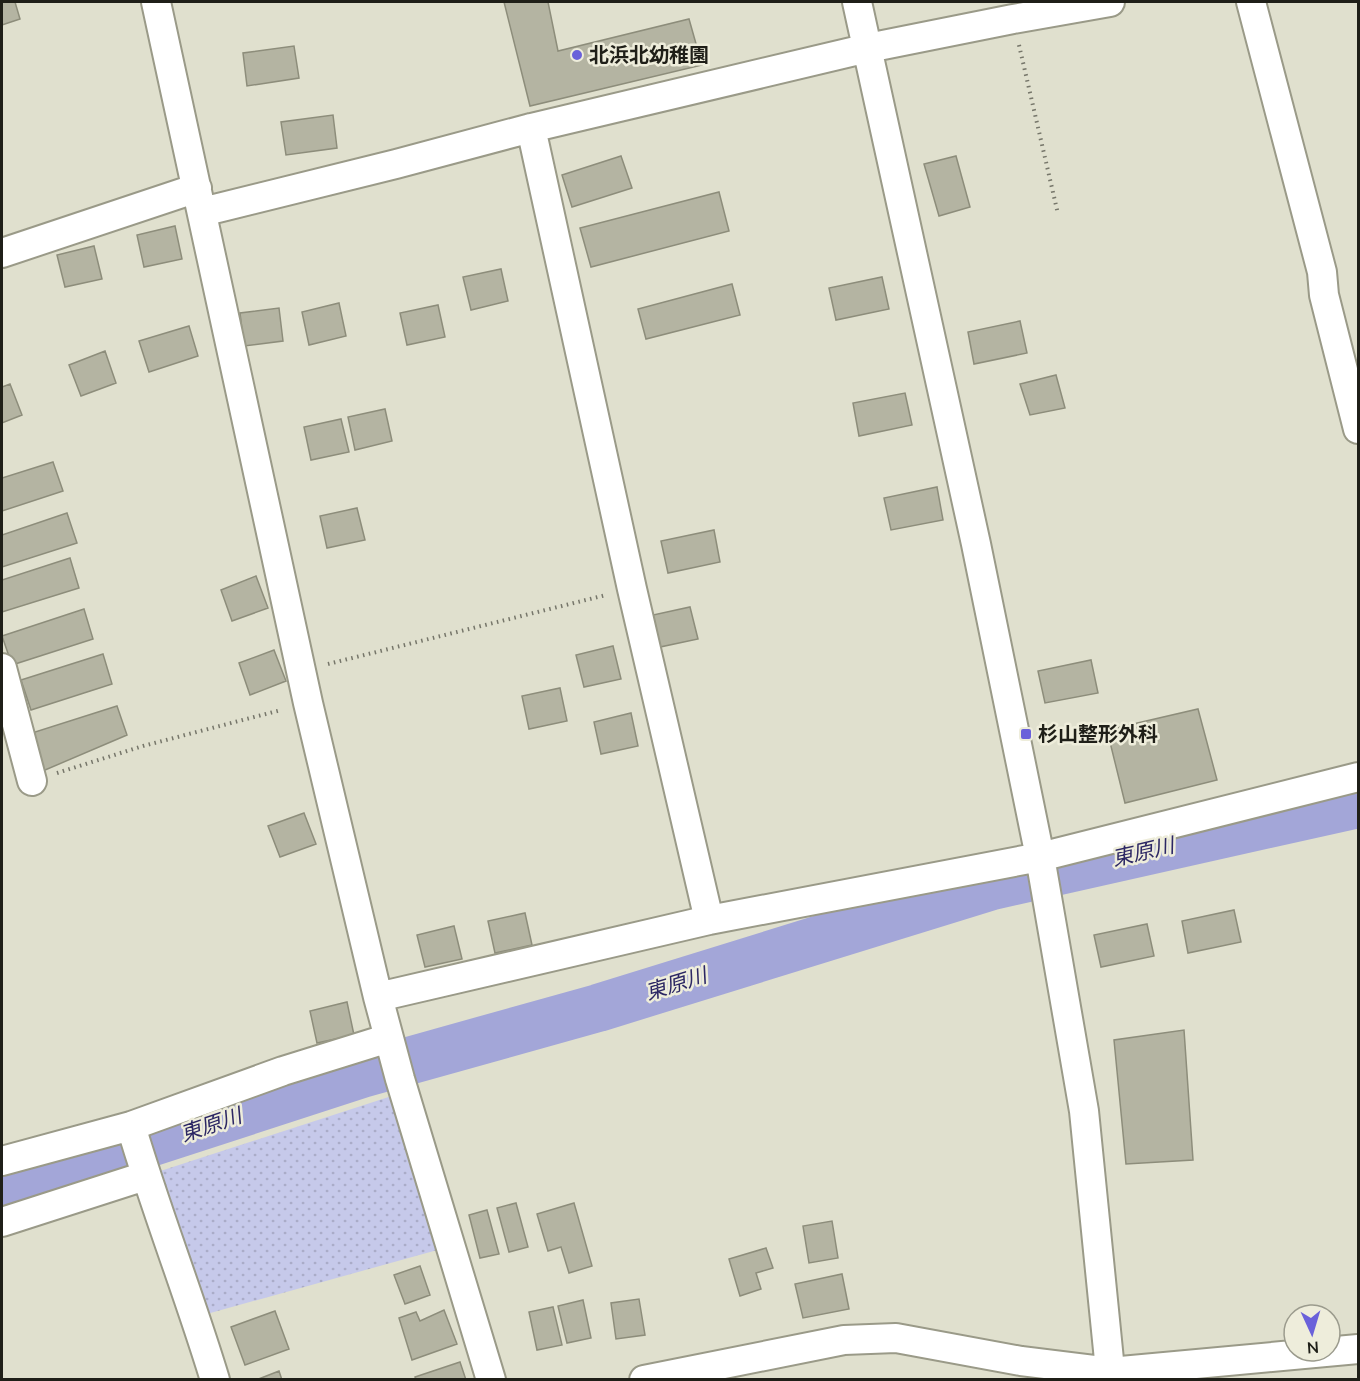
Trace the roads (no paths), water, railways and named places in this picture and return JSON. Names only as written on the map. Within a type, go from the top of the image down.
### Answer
[{"type":"street","points":[[156,2],[308,703],[388,1038],[491,1380]]},
{"type":"street","points":[[857,2],[976,543],[1040,857],[1084,1110],[1111,1376]]},
{"type":"street","points":[[2,254],[199,200],[396,164],[531,128],[868,48],[1011,10],[1110,2]]},
{"type":"street","points":[[1251,2],[1322,272],[1324,295],[1359,429]]},
{"type":"street","points":[[531,128],[632,589],[709,920]]},
{"type":"street","points":[[2,668],[32,781]]},
{"type":"street","points":[[378,996],[709,920],[1040,857],[1359,777]]},
{"type":"street","points":[[2,1161],[130,1126],[283,1071],[388,1038]]},
{"type":"street","points":[[130,1126],[145,1176],[196,1317],[215,1380]]},
{"type":"street","points":[[2,1222],[145,1176]]},
{"type":"street","points":[[644,1380],[843,1340],[896,1338],[1111,1376],[1359,1349]]},
{"type":"waterway","name":"東原川","points":[[2,1195],[113,1155],[362,1074],[598,1008],[992,886],[1358,804]]},
{"type":"place","name":"北浜北幼稚園","points":[[577,55]]},
{"type":"place","name":"杉山整形外科","points":[[1026,734]]}]
